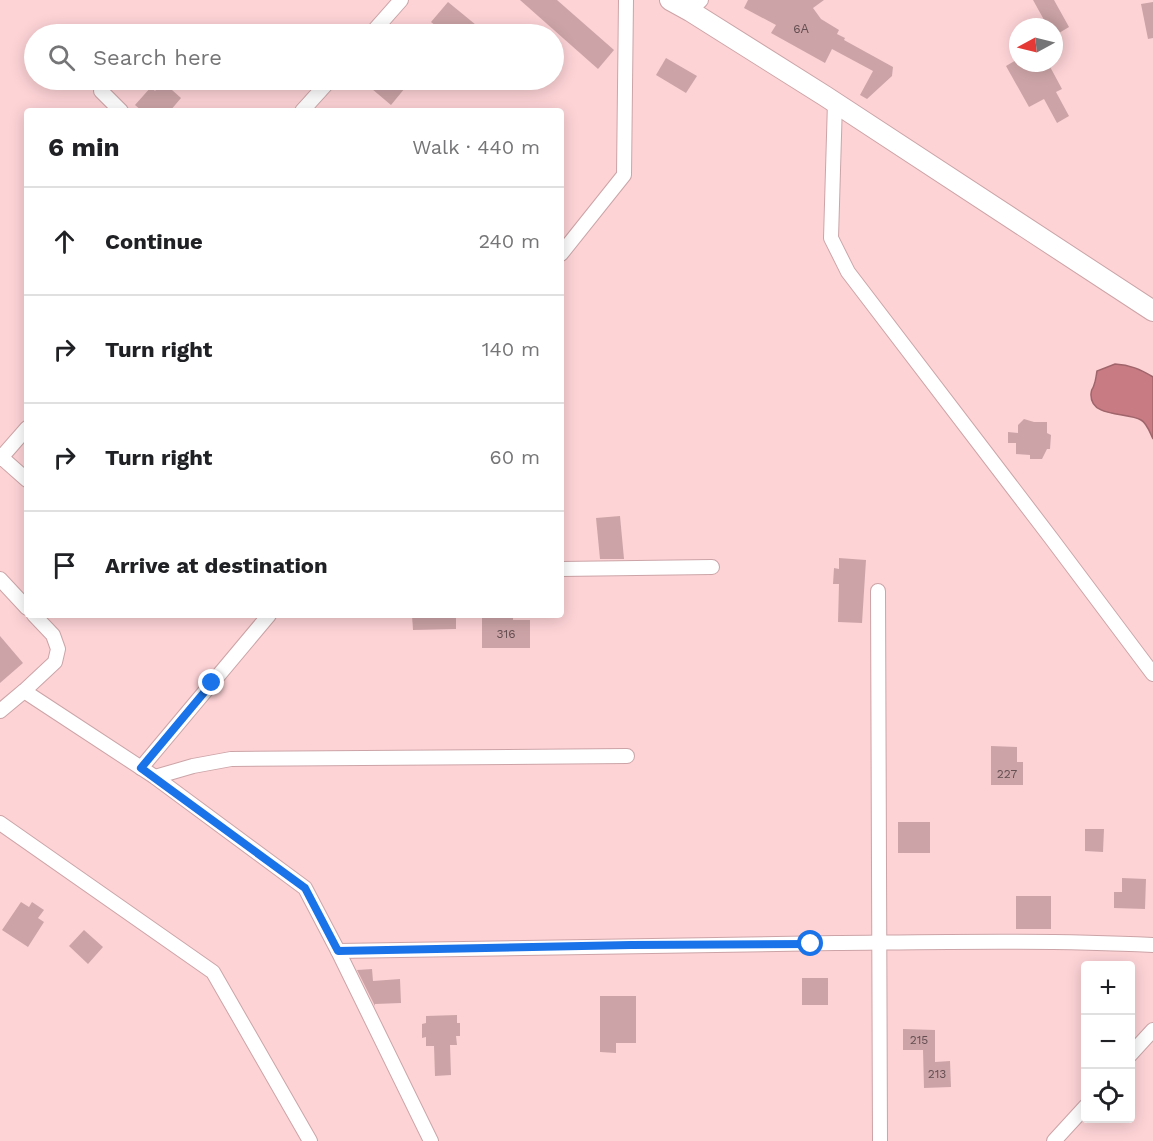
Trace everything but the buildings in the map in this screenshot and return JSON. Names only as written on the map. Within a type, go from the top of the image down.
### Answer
[{"type":"street","points":[[380,24],[401,0]]},
{"type":"street","points":[[564,250],[624,175],[626,0]]},
{"type":"street","points":[[670,0],[695,5],[835,102],[1153,311]]},
{"type":"street","points":[[305,108],[321,90]]},
{"type":"street","points":[[101,91],[118,108]]},
{"type":"street","points":[[835,102],[831,238],[848,272],[1153,674]]},
{"type":"street","points":[[24,431],[1,458],[24,477]]},
{"type":"street","points":[[564,569],[712,567]]},
{"type":"street","points":[[0,579],[24,605]]},
{"type":"street","points":[[878,591],[880,1141]]},
{"type":"street","points":[[0,711],[54,662],[58,649],[52,635],[37,618]]},
{"type":"street","points":[[141,768],[266,618]]},
{"type":"street","points":[[24,691],[154,777],[305,888],[431,1141]]},
{"type":"street","points":[[154,777],[193,766],[231,759],[627,756]]},
{"type":"street","points":[[0,823],[213,972],[310,1141]]},
{"type":"street","points":[[338,951],[879,943],[1102,942],[1153,945]]},
{"type":"street","points":[[1135,1050],[1153,1030]]},
{"type":"street","points":[[1054,1141],[1081,1111]]},
{"type":"shaded area","points":[[1115,364],[1135,368],[1153,377],[1153,439],[1143,421],[1103,411],[1092,402],[1091,392],[1097,371]]},
{"type":"route","points":[[212,683],[141,768],[305,888],[338,951],[811,944]]}]
